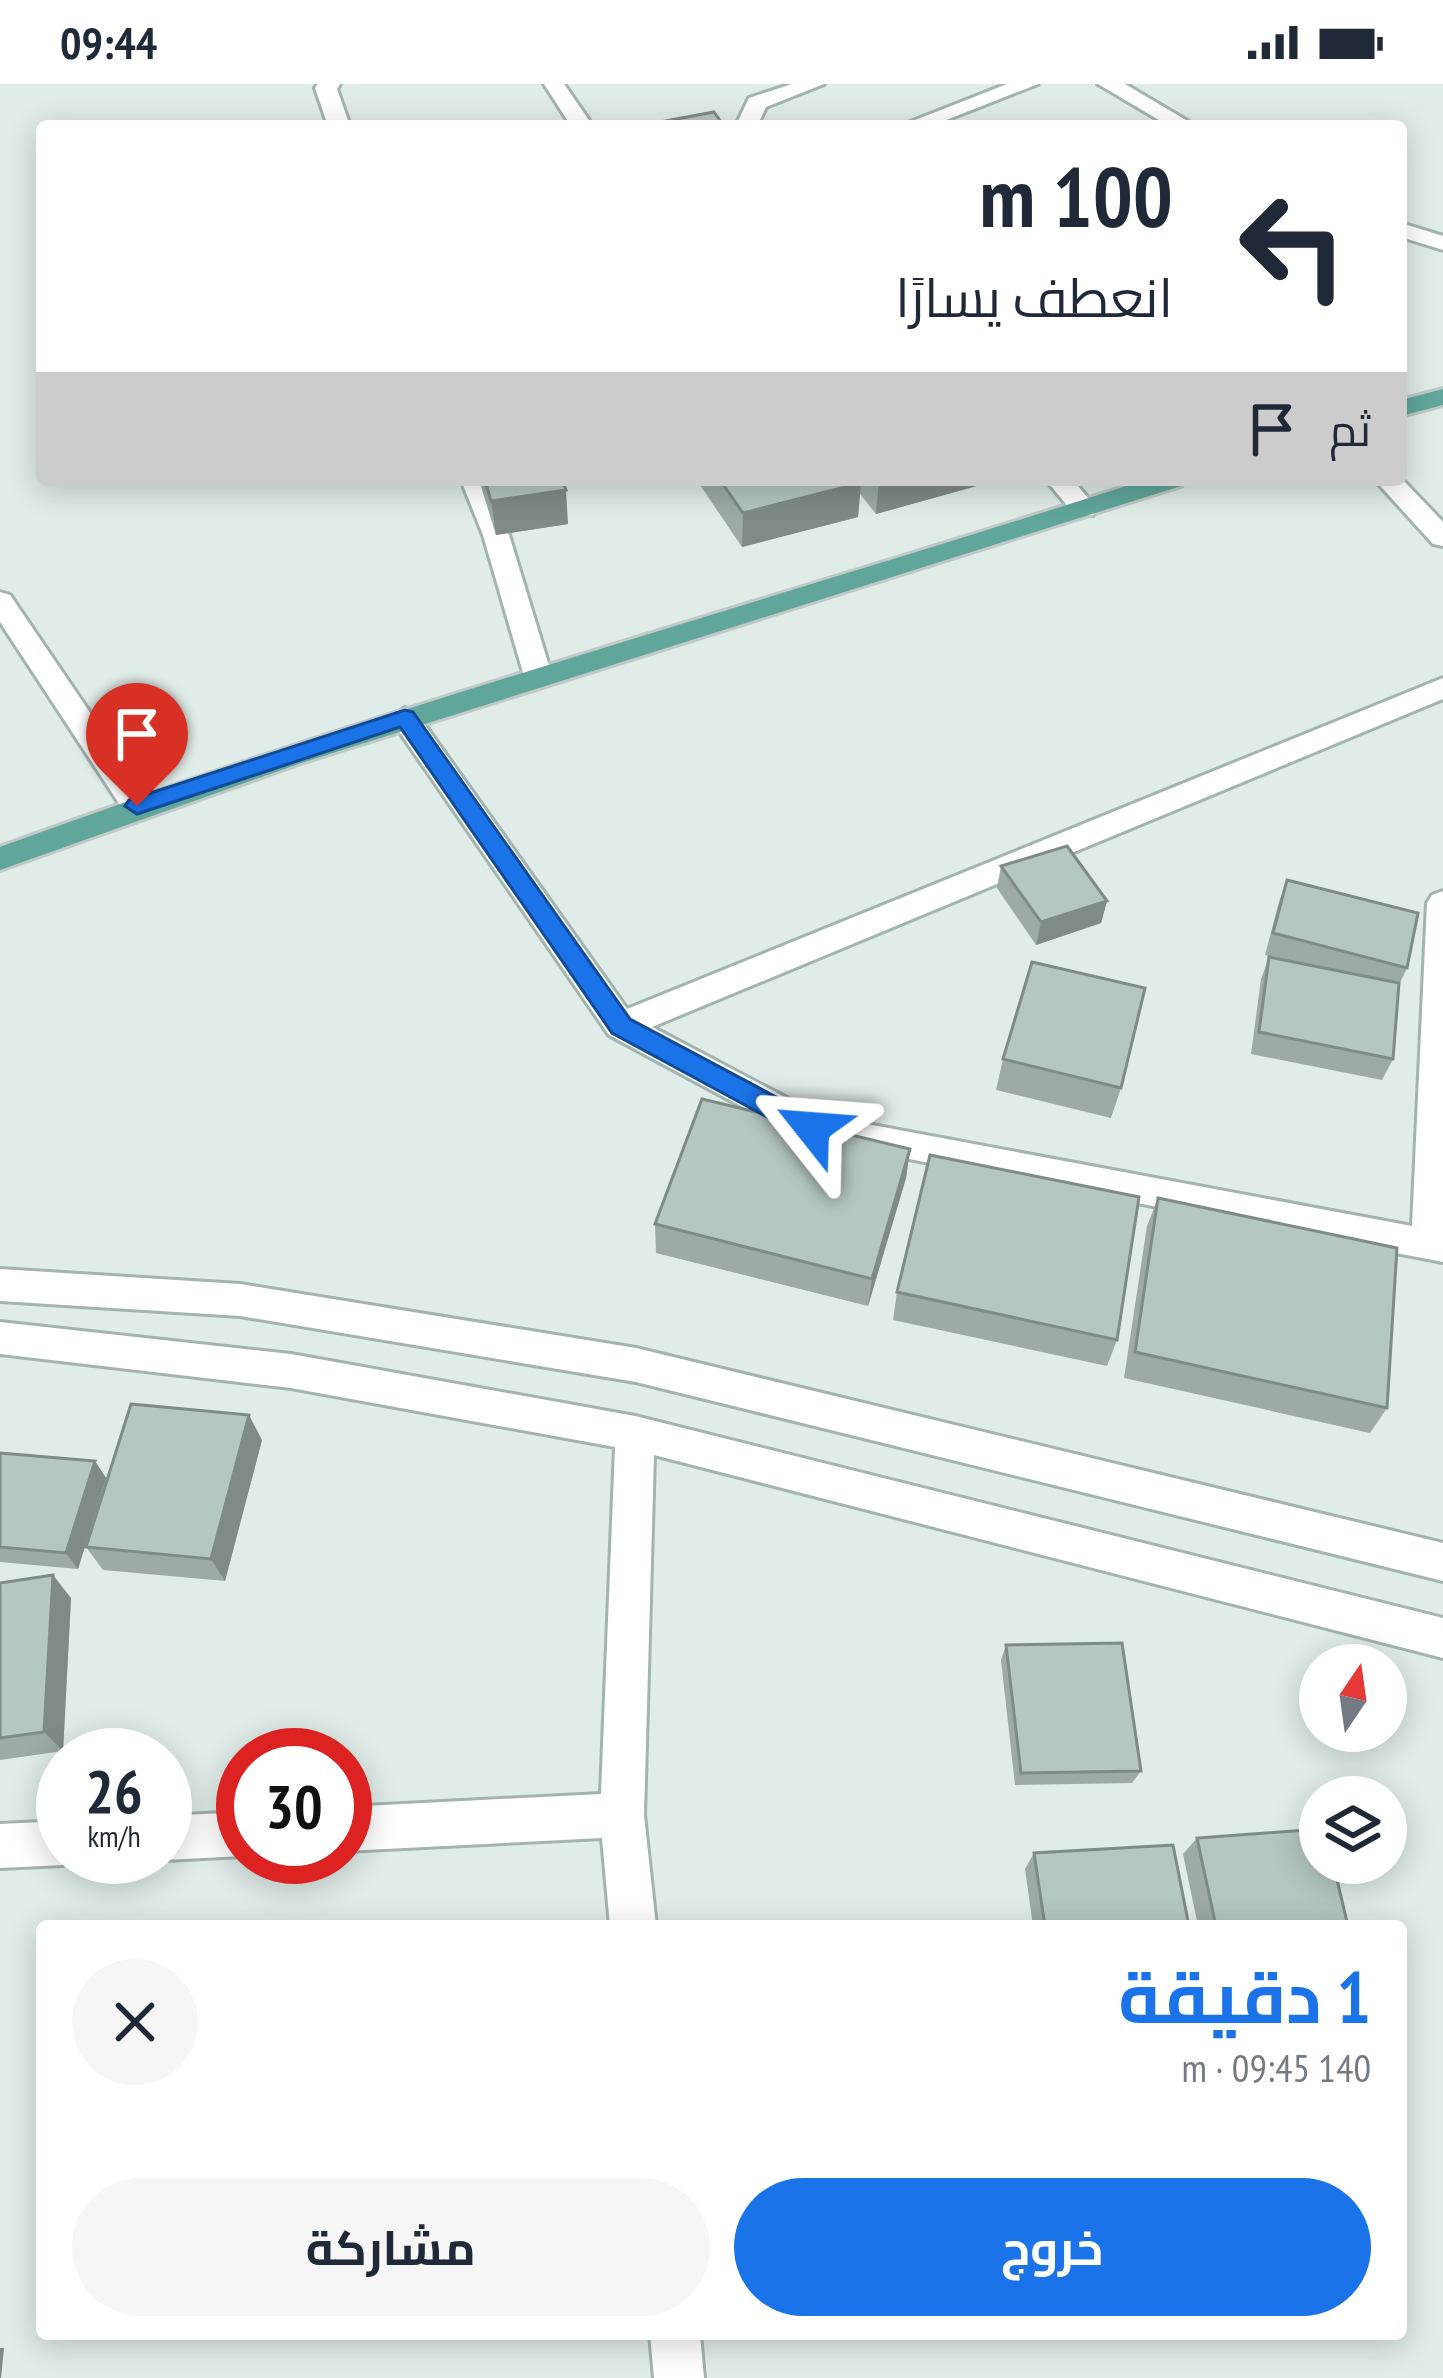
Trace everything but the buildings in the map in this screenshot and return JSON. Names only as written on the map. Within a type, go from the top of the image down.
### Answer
[{"type":"main road","points":[[1407,406],[1443,397]]},
{"type":"main road","points":[[0,859],[137,806],[405,718],[1154,486]]},
{"type":"street","points":[[330,84],[326,88],[338,120]]},
{"type":"street","points":[[554,84],[578,120]]},
{"type":"street","points":[[928,120],[1028,84]]},
{"type":"street","points":[[1109,84],[1174,120]]},
{"type":"street","points":[[749,120],[757,103],[808,85]]},
{"type":"street","points":[[1407,232],[1443,243]]},
{"type":"street","points":[[476,486],[538,676]]},
{"type":"street","points":[[1063,486],[1084,509]]},
{"type":"street","points":[[1394,486],[1443,538]]},
{"type":"street","points":[[0,602],[137,806]]},
{"type":"street","points":[[621,1026],[1443,688]]},
{"type":"street","points":[[405,718],[621,1026],[812,1128],[1436,1245],[1443,903]]},
{"type":"street","points":[[0,1285],[240,1300],[636,1365],[1443,1562]]},
{"type":"street","points":[[0,1338],[291,1371],[635,1433],[1443,1638]]},
{"type":"street","points":[[632,1920],[622,1815],[635,1433]]},
{"type":"street","points":[[372,1828],[622,1815]]},
{"type":"street","points":[[0,1846],[36,1844]]},
{"type":"street","points":[[676,2340],[680,2378]]},
{"type":"route","points":[[137,806],[405,718],[621,1026],[812,1128]]}]
